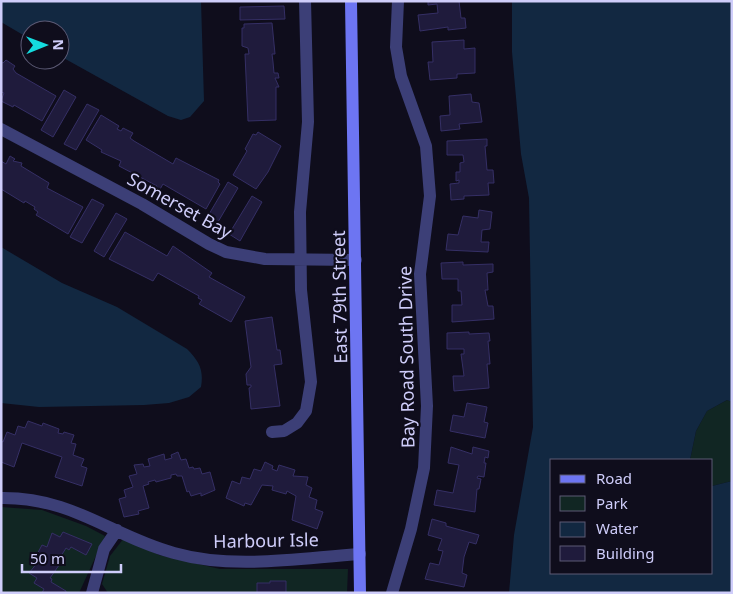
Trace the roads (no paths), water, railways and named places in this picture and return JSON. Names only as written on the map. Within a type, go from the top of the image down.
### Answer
[{"type":"street","points":[[272,432],[284,431],[297,423],[306,411],[310,399],[310,364],[301,290],[300,212],[308,122],[306,1]]},
{"type":"street","name":"East 79th Street","points":[[351,1],[360,593]]},
{"type":"street","name":"Bay Road South Drive","points":[[392,593],[411,529],[424,468],[426,406],[420,274],[430,196],[426,146],[401,76],[396,47],[398,1]]},
{"type":"street","name":"Somerset Bay","points":[[1,129],[142,204],[215,247],[252,258],[356,260]]},
{"type":"street","name":"Harbour Isle","points":[[1,498],[34,500],[64,507],[172,553],[222,561],[246,562],[360,554]]},
{"type":"street","points":[[92,593],[104,549],[117,530]]},
{"type":"water","points":[[1,1],[201,1],[204,101],[190,117],[181,120],[168,116],[70,62],[70,20],[20,20],[20,33],[1,22]]},
{"type":"water","points":[[512,1],[732,1],[732,402],[727,400],[707,411],[696,431],[690,459],[550,459],[550,574],[713,574],[713,486],[732,481],[732,593],[509,593],[514,535],[533,427],[529,198],[521,154],[512,52]]},
{"type":"water","points":[[1,247],[62,283],[117,307],[187,349],[200,366],[202,376],[201,387],[189,397],[169,403],[144,405],[39,407],[1,403]]}]
